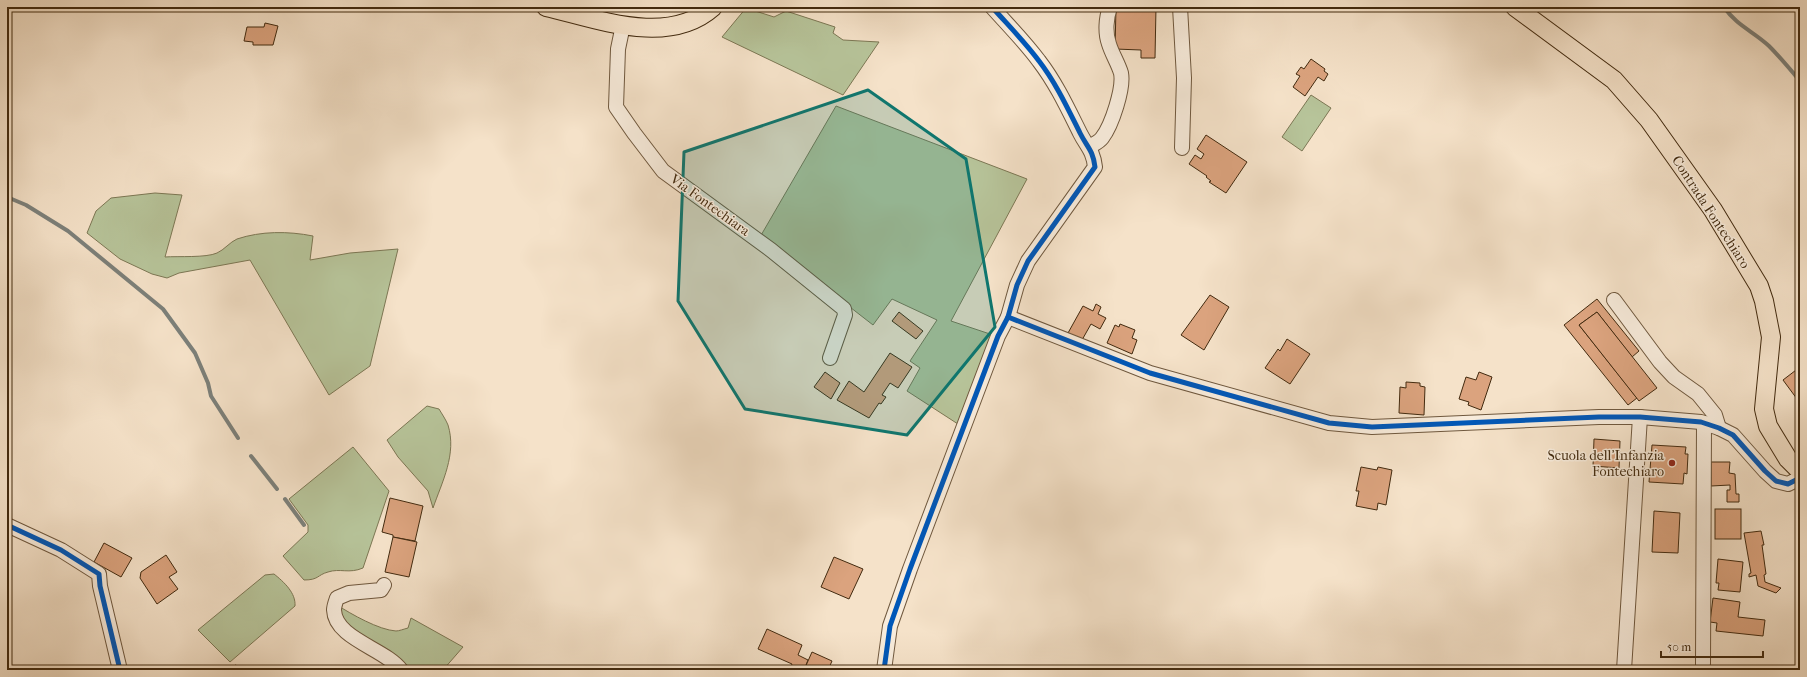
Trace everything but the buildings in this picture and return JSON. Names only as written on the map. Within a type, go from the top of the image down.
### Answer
[{"type":"main road","points":[[546,7],[623,25],[648,29],[686,23],[706,13],[713,7]]},
{"type":"main road","name":"Contrada Fontechiaro","points":[[1515,7],[1614,80],[1649,120],[1713,210],[1759,286],[1764,301],[1771,337],[1764,409],[1768,426],[1788,459],[1800,471]]},
{"type":"street","points":[[884,670],[890,626],[996,344],[1008,317],[1017,285],[1028,261],[1095,166],[1094,158],[1089,147],[1082,137],[1061,95],[1040,61],[992,7]]},
{"type":"street","points":[[1089,147],[1103,137],[1120,91],[1121,73],[1108,43],[1107,20],[1110,7]]},
{"type":"street","points":[[1180,7],[1184,78],[1182,148]]},
{"type":"street","name":"Via Fontechiara","points":[[623,25],[618,49],[616,107],[634,134],[663,171],[771,250],[844,308],[845,316],[830,358]]},
{"type":"street","points":[[1614,300],[1660,362],[1674,377],[1698,394],[1716,415],[1718,428]]},
{"type":"street","points":[[1008,317],[1150,374],[1329,423],[1372,427],[1640,417],[1704,423],[1733,435],[1765,471],[1776,481],[1788,484],[1800,478]]},
{"type":"street","points":[[1624,670],[1640,417]]},
{"type":"street","points":[[1703,664],[1704,423]]},
{"type":"street","points":[[7,524],[61,550],[99,574],[100,586],[120,670]]},
{"type":"street","points":[[384,584],[381,590],[350,593],[337,598],[334,609],[336,619],[349,634],[381,654],[401,670]]},
{"type":"highlighted area","points":[[868,90],[966,159],[995,327],[907,435],[745,409],[678,301],[684,152]]},
{"type":"green space","points":[[746,8],[774,17],[786,11],[835,27],[833,33],[843,40],[879,42],[843,95],[722,37]]},
{"type":"green space","points":[[1311,95],[1331,108],[1302,151],[1282,137]]},
{"type":"green space","points":[[836,106],[1027,179],[951,321],[996,336],[961,426],[907,391],[920,368],[910,361],[937,320],[892,299],[873,325],[760,237]]},
{"type":"green space","points":[[155,193],[182,195],[165,257],[212,255],[220,252],[237,239],[265,233],[294,233],[313,236],[310,260],[350,253],[398,249],[370,366],[329,395],[250,260],[179,273],[167,278],[152,274],[120,259],[87,233],[96,211],[111,198]]},
{"type":"green space","points":[[427,406],[439,409],[445,419],[448,425],[451,447],[447,468],[433,508],[428,491],[398,457],[387,440]]},
{"type":"green space","points":[[353,447],[389,491],[363,568],[353,571],[332,571],[324,573],[313,579],[304,580],[283,556],[308,532],[308,525],[289,499]]},
{"type":"green space","points":[[274,574],[291,592],[294,597],[295,606],[230,662],[198,630],[265,575]]},
{"type":"green space","points":[[337,605],[365,621],[389,630],[397,631],[408,628],[411,618],[463,647],[443,670],[405,670],[342,623]]},
{"type":"waterway","points":[[1724,7],[1734,19],[1769,46],[1800,81]]},
{"type":"waterway","points":[[7,197],[26,205],[68,231],[163,309],[195,353],[208,383],[211,396],[238,438]]},
{"type":"waterway","points":[[251,456],[277,489]]},
{"type":"waterway","points":[[285,499],[304,525]]},
{"type":"cycle path","points":[[884,670],[890,626],[998,336],[1008,317],[1017,285],[1028,261],[1095,167],[1091,152],[1051,78],[1028,47],[992,7]]},
{"type":"cycle path","points":[[1008,317],[1150,373],[1329,423],[1372,427],[1599,417],[1640,417],[1701,422],[1719,428],[1733,435],[1765,471],[1776,481],[1788,484],[1800,478]]},
{"type":"cycle path","points":[[7,525],[61,550],[99,574],[100,586],[120,670]]},
{"type":"place","name":"Scuola dell'Infanzia Fontechiaro","points":[[1672,463]]}]
